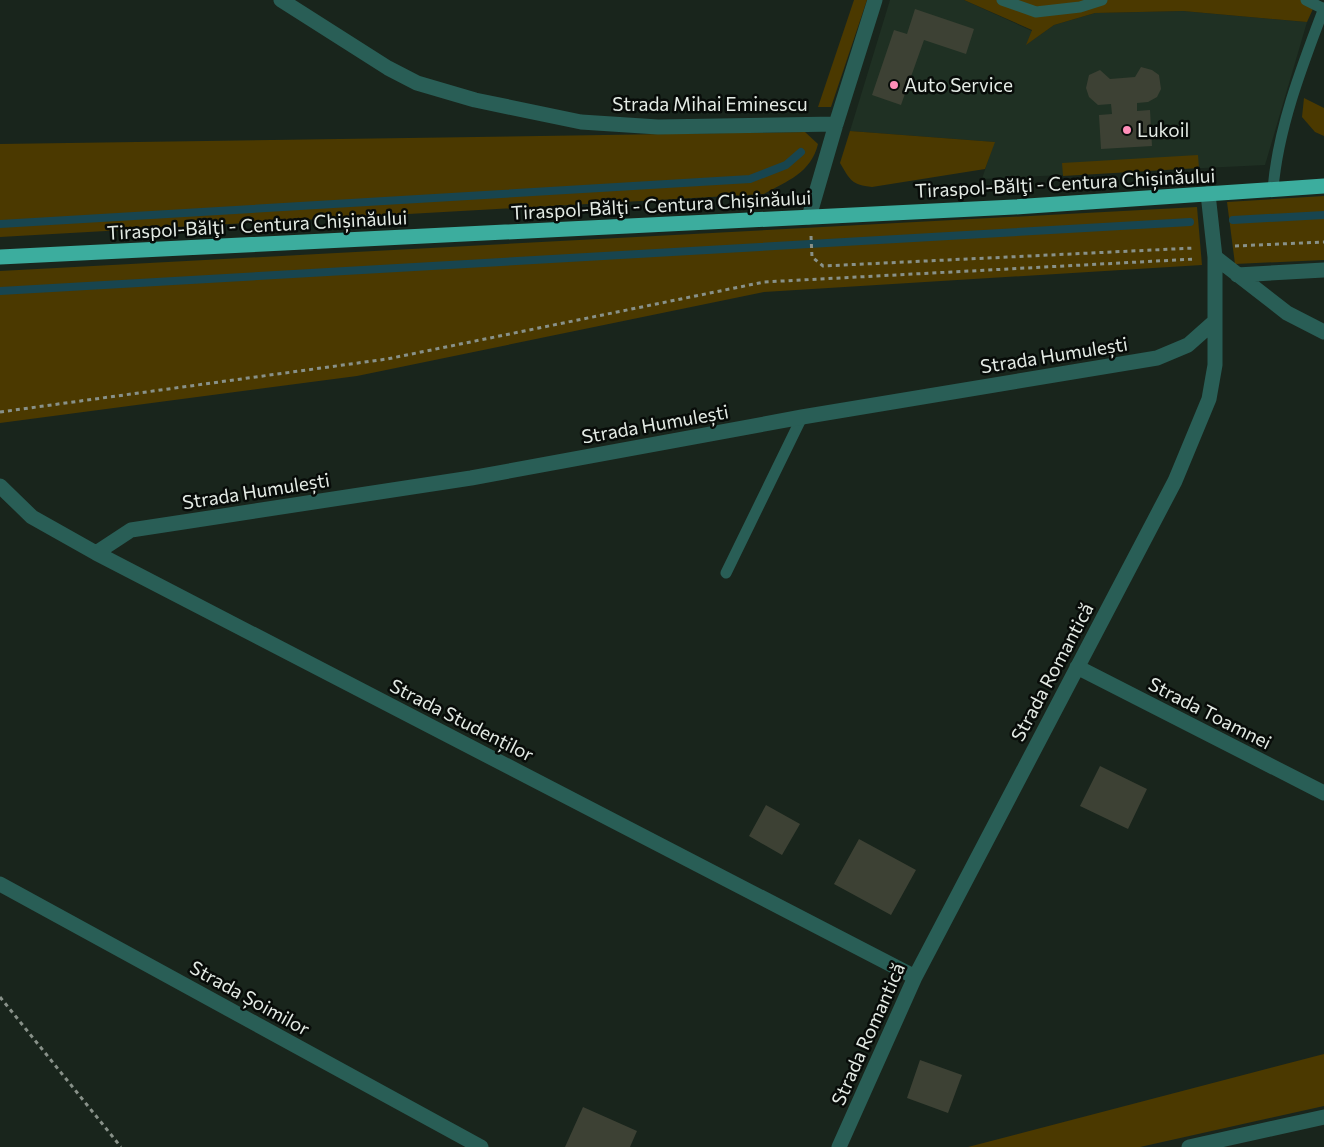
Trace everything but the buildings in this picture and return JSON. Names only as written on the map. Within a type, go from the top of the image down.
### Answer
[{"type":"highway","name":"Tiraspol-Bălţi - Centura Chișinăului","points":[[0,257],[1014,207],[1324,186]]},
{"type":"street","name":"Strada Mihai Eminescu","points":[[281,0],[388,68],[417,83],[475,100],[581,122],[658,127],[836,124]]},
{"type":"street","points":[[809,217],[875,0]]},
{"type":"street","name":"Strada Romantică","points":[[839,1147],[915,976],[1175,481],[1209,399],[1215,365],[1215,252],[1208,194]]},
{"type":"street","points":[[1215,252],[1237,275],[1288,313],[1324,332]]},
{"type":"street","points":[[1237,275],[1324,270]]},
{"type":"street","name":"Strada Humulești","points":[[96,553],[131,530],[471,478],[802,417],[1157,358],[1188,345],[1215,321]]},
{"type":"street","name":"Strada Studenților","points":[[0,486],[32,517],[96,553],[915,976]]},
{"type":"street","name":"Strada Toamnei","points":[[1077,667],[1324,793]]},
{"type":"street","name":"Strada Șoimilor","points":[[0,884],[481,1147]]},
{"type":"street","points":[[1189,1147],[1324,1117]]},
{"type":"lane","points":[[1002,0],[1036,12],[1080,7],[1102,0]]},
{"type":"lane","points":[[1273,190],[1275,161],[1301,68],[1324,8],[1306,0]]},
{"type":"lane","points":[[726,573],[802,417]]},
{"type":"path","points":[[810,233],[812,258],[823,266],[1215,252]]},
{"type":"path","points":[[0,412],[387,359],[764,282],[1215,252],[1324,242]]},
{"type":"path","points":[[0,997],[122,1147]]},
{"type":"shaded area","points":[[854,0],[867,0],[831,107],[818,107]]},
{"type":"shaded area","points":[[890,0],[964,0],[1032,31],[1027,44],[1054,25],[1095,13],[1183,11],[1307,22],[1265,165],[982,179],[994,142],[850,131]]},
{"type":"shaded area","points":[[964,0],[1317,0],[1307,22],[1183,11],[1095,13],[1054,25],[1026,45],[1032,30]]},
{"type":"shaded area","points":[[1304,98],[1324,108],[1324,136],[1315,132],[1302,117]]},
{"type":"shaded area","points":[[850,131],[995,142],[985,169],[872,187],[860,185],[852,181],[840,163]]},
{"type":"shaded area","points":[[805,132],[818,144],[810,162],[797,175],[764,194],[0,237],[0,144]]},
{"type":"shaded area","points":[[1198,155],[1199,168],[1063,176],[1062,163]]},
{"type":"shaded area","points":[[1324,196],[1324,260],[1235,264],[1227,202]]},
{"type":"shaded area","points":[[1197,207],[1202,265],[764,292],[357,376],[0,423],[0,271]]},
{"type":"shaded area","points":[[1324,1054],[1324,1106],[1140,1147],[968,1147]]},
{"type":"waterway","points":[[0,224],[750,179],[786,165],[801,152]]},
{"type":"waterway","points":[[1233,220],[1324,215]]},
{"type":"waterway","points":[[0,291],[1190,222]]},
{"type":"place","name":"Auto Service","points":[[894,85]]},
{"type":"place","name":"Lukoil","points":[[1127,130]]}]
